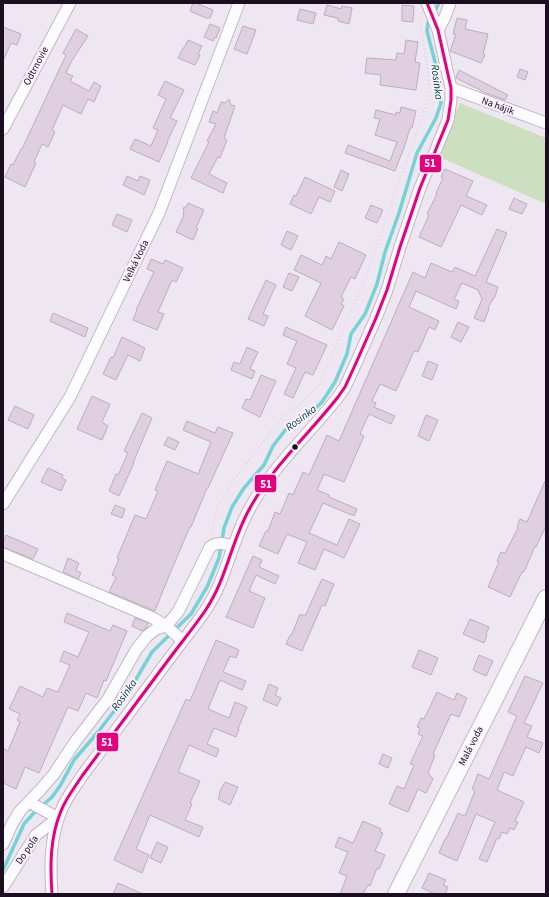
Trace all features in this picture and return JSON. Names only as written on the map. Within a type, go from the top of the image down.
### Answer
[{"type":"street","name":"Odtrnovie","points":[[3,129],[70,3]]},
{"type":"street","name":"Veľká Voda","points":[[3,504],[70,397],[159,213],[239,3]]},
{"type":"street","points":[[437,27],[445,17],[450,3]]},
{"type":"street","points":[[174,633],[178,612],[208,550],[222,545],[237,534],[243,520],[267,480],[338,397],[350,377],[382,305],[410,216],[445,127],[450,110],[450,88],[437,27],[425,7]]},
{"type":"street","name":"Na hájik","points":[[450,88],[546,124]]},
{"type":"street","points":[[52,894],[51,872],[54,831],[66,801],[174,633],[206,610],[222,579],[222,545]]},
{"type":"street","points":[[3,554],[153,618],[174,633]]},
{"type":"street","name":"Malá voda","points":[[396,894],[546,598]]},
{"type":"street","points":[[35,806],[42,788],[54,774],[75,742],[108,699],[136,650],[147,636],[156,629],[174,633]]},
{"type":"street","points":[[3,844],[20,811],[35,806],[58,818]]},
{"type":"street","name":"Do poľa","points":[[3,887],[36,835],[58,818]]},
{"type":"path","points":[[222,545],[211,538],[218,506],[235,478],[285,414],[303,401],[318,387],[367,273],[428,97],[428,75],[423,44],[425,7]]},
{"type":"path","points":[[445,127],[546,171]]},
{"type":"green space","points":[[460,103],[546,138],[546,204],[437,156]]},
{"type":"building","points":[[193,3],[213,10],[210,18],[206,18],[190,11]]},
{"type":"building","points":[[327,5],[341,9],[342,6],[352,8],[349,24],[338,21],[338,18],[324,15]]},
{"type":"building","points":[[402,5],[414,6],[413,22],[402,21]]},
{"type":"building","points":[[300,9],[316,13],[313,24],[297,20]]},
{"type":"building","points":[[457,18],[467,20],[465,29],[488,34],[483,54],[485,55],[481,63],[450,51],[456,34],[453,34]]},
{"type":"building","points":[[210,24],[220,28],[216,38],[214,38],[213,41],[204,37]]},
{"type":"building","points":[[243,26],[256,30],[247,54],[234,49]]},
{"type":"building","points":[[3,27],[21,34],[17,45],[11,43],[3,61]]},
{"type":"building","points":[[76,29],[88,36],[71,62],[66,73],[73,76],[70,81],[89,91],[94,82],[101,86],[94,102],[88,99],[81,114],[63,105],[52,130],[55,132],[48,147],[42,144],[34,162],[36,163],[25,187],[5,177],[11,164],[13,165],[22,149],[66,55],[63,53]]},
{"type":"building","points":[[188,40],[202,46],[198,54],[200,55],[195,65],[178,58]]},
{"type":"building","points":[[406,40],[418,42],[415,62],[420,63],[416,90],[380,85],[381,75],[365,73],[367,58],[396,60],[397,53],[404,54]]},
{"type":"building","points":[[520,69],[528,72],[525,80],[517,77]]},
{"type":"building","points":[[459,70],[508,95],[505,100],[486,93],[456,78]]},
{"type":"building","points":[[165,81],[184,90],[170,118],[177,121],[159,162],[130,149],[135,139],[151,146],[158,130],[153,128],[166,99],[158,95]]},
{"type":"building","points":[[229,99],[231,105],[235,106],[224,138],[227,140],[220,158],[218,157],[209,174],[227,183],[223,193],[191,178],[209,142],[207,141],[216,124],[209,122],[213,111],[217,113],[221,102],[225,103]]},
{"type":"building","points":[[401,107],[416,111],[412,128],[410,128],[395,171],[345,153],[348,145],[390,161],[397,142],[375,135],[380,119],[374,118],[376,110],[396,115],[396,112],[400,113]]},
{"type":"building","points":[[445,169],[473,181],[466,196],[487,205],[482,215],[461,205],[441,247],[419,237],[429,215],[427,214],[437,194],[436,193],[443,178],[441,177]]},
{"type":"building","points":[[341,170],[349,174],[342,191],[334,187]]},
{"type":"building","points":[[127,176],[138,181],[140,176],[150,180],[144,195],[123,185]]},
{"type":"building","points":[[305,177],[335,191],[330,202],[319,197],[311,214],[290,204],[294,195],[296,196]]},
{"type":"building","points":[[514,198],[527,204],[522,214],[509,209]]},
{"type":"building","points":[[188,203],[204,210],[196,228],[198,229],[193,240],[176,232],[184,215],[183,208],[187,206]]},
{"type":"building","points":[[371,205],[383,210],[377,223],[365,218]]},
{"type":"building","points":[[117,214],[132,220],[127,232],[112,225]]},
{"type":"building","points":[[497,229],[507,233],[486,282],[498,287],[495,297],[488,308],[489,309],[484,322],[474,318],[482,299],[478,290],[462,283],[454,299],[459,301],[456,309],[416,291],[409,307],[439,321],[435,330],[429,327],[418,352],[414,351],[396,391],[380,384],[372,401],[376,403],[374,407],[395,416],[391,424],[369,414],[360,434],[364,436],[344,482],[324,474],[317,490],[357,509],[354,516],[323,503],[309,533],[337,545],[349,519],[360,524],[344,558],[324,549],[315,570],[298,563],[307,542],[287,534],[278,554],[259,546],[266,531],[268,531],[275,512],[280,514],[289,493],[293,495],[303,472],[309,475],[327,435],[339,441],[413,272],[425,278],[431,263],[452,272],[455,267],[475,276]]},
{"type":"building","points":[[287,231],[298,236],[291,250],[281,245]]},
{"type":"building","points":[[339,242],[366,255],[355,279],[351,277],[341,297],[344,299],[341,304],[344,306],[332,330],[305,316],[321,283],[294,270],[301,255],[322,265],[326,256],[331,259]]},
{"type":"building","points":[[151,259],[163,264],[165,260],[183,268],[176,282],[172,280],[158,312],[164,314],[157,330],[133,320],[136,310],[154,272],[147,269]]},
{"type":"building","points":[[289,273],[299,277],[292,291],[283,287]]},
{"type":"building","points":[[266,280],[276,285],[263,314],[268,316],[264,326],[248,319]]},
{"type":"building","points":[[53,313],[88,328],[85,337],[50,321]]},
{"type":"building","points":[[458,322],[469,327],[461,342],[451,337]]},
{"type":"building","points":[[286,327],[327,345],[313,375],[305,372],[293,398],[284,394],[296,368],[287,364],[297,341],[283,335]]},
{"type":"building","points":[[122,337],[145,348],[140,361],[128,355],[116,380],[103,374],[111,357],[113,358]]},
{"type":"building","points":[[247,347],[258,352],[250,369],[255,371],[252,379],[231,370],[234,362],[240,364]]},
{"type":"building","points":[[428,361],[438,365],[432,380],[422,376]]},
{"type":"building","points":[[261,375],[276,381],[260,417],[242,408],[246,399],[250,400]]},
{"type":"building","points":[[92,396],[110,404],[102,422],[108,426],[102,440],[77,429]]},
{"type":"building","points":[[15,406],[34,415],[28,429],[8,420]]},
{"type":"building","points":[[142,413],[152,418],[119,496],[109,491],[116,474],[118,475],[128,453],[124,451]]},
{"type":"building","points":[[426,415],[438,420],[429,441],[418,436]]},
{"type":"building","points":[[187,421],[215,433],[218,427],[233,433],[182,545],[155,611],[109,592],[116,577],[112,575],[119,559],[117,558],[135,515],[146,519],[158,491],[155,490],[167,461],[198,474],[211,442],[183,430]]},
{"type":"building","points":[[168,437],[179,442],[175,450],[164,445]]},
{"type":"building","points":[[48,468],[63,475],[62,478],[66,480],[61,491],[41,482]]},
{"type":"building","points":[[546,479],[546,526],[510,597],[488,587],[499,562],[497,561],[501,552],[505,553],[518,528],[520,519],[527,522]]},
{"type":"building","points":[[115,505],[125,509],[122,518],[111,514]]},
{"type":"building","points":[[6,535],[38,549],[33,559],[3,547]]},
{"type":"building","points":[[253,556],[262,560],[259,567],[279,576],[275,584],[256,575],[249,591],[265,598],[253,628],[226,617]]},
{"type":"building","points":[[68,558],[79,563],[76,570],[81,573],[78,579],[63,572]]},
{"type":"building","points":[[322,579],[334,584],[325,606],[322,605],[302,651],[286,644],[300,614],[305,616]]},
{"type":"building","points":[[67,613],[110,631],[113,625],[127,631],[106,681],[104,680],[97,698],[86,693],[78,711],[68,707],[39,773],[25,767],[16,789],[3,783],[3,748],[8,751],[20,722],[17,720],[20,714],[9,709],[20,686],[43,697],[47,688],[58,692],[70,665],[60,661],[64,651],[78,657],[89,632],[64,622]]},
{"type":"building","points":[[135,618],[148,623],[146,628],[142,631],[132,626]]},
{"type":"building","points":[[470,619],[489,627],[484,643],[463,634]]},
{"type":"building","points":[[216,640],[239,650],[236,658],[230,656],[223,672],[246,681],[242,690],[220,680],[208,709],[229,718],[235,702],[247,707],[236,737],[214,728],[207,744],[219,749],[216,757],[189,745],[178,772],[200,781],[190,803],[192,804],[185,820],[203,827],[199,837],[150,815],[136,849],[149,855],[142,873],[114,860],[186,699],[190,701]]},
{"type":"building","points":[[419,650],[438,658],[431,675],[412,667]]},
{"type":"building","points":[[479,655],[493,661],[486,676],[473,670]]},
{"type":"building","points":[[525,676],[543,683],[524,723],[532,726],[527,737],[543,743],[539,753],[526,747],[513,776],[504,772],[497,790],[524,802],[515,821],[518,822],[514,830],[510,828],[507,834],[502,832],[499,839],[497,838],[487,862],[479,859],[495,822],[476,814],[457,861],[439,853],[458,813],[465,816],[475,791],[472,789],[478,774],[489,779],[517,716],[508,712]]},
{"type":"building","points":[[269,684],[278,688],[275,695],[281,698],[277,706],[263,700]]},
{"type":"building","points":[[437,692],[454,700],[457,693],[467,698],[459,717],[451,714],[433,754],[435,755],[428,773],[433,779],[426,793],[418,789],[408,812],[389,804],[397,786],[404,789],[414,765],[410,764],[423,736],[418,734],[420,728],[417,727],[421,718],[424,719]]},
{"type":"building","points":[[383,754],[392,758],[388,768],[379,764]]},
{"type":"building","points":[[225,782],[238,787],[230,805],[218,799],[219,793]]},
{"type":"building","points":[[363,821],[381,829],[380,832],[383,833],[375,851],[385,855],[379,869],[377,868],[370,886],[368,885],[363,894],[340,894],[347,876],[339,873],[348,852],[335,847],[339,837],[353,843]]},
{"type":"building","points":[[157,842],[168,847],[161,863],[150,858]]},
{"type":"building","points":[[429,873],[446,880],[443,885],[448,887],[445,894],[435,894],[422,888]]},
{"type":"building","points":[[118,883],[143,894],[113,894]]},
{"type":"waterway","name":"Rosinka","points":[[434,13],[439,3]]},
{"type":"waterway","name":"Rosinka","points":[[3,870],[24,824],[52,797],[60,786],[74,760],[128,693],[152,652],[191,614],[207,587],[219,558],[224,528],[232,507],[244,488],[264,465],[273,446],[286,429],[305,418],[322,402],[335,382],[347,354],[351,334],[365,314],[377,284],[385,252],[399,213],[417,153],[436,118],[441,103],[436,66],[427,31],[430,20]]},
{"type":"transit line","name":"51","points":[[52,894],[51,862],[53,841],[57,821],[65,802],[82,776],[205,611],[219,586],[238,534],[250,508],[269,478],[327,411],[345,387],[376,318],[387,290],[420,188],[448,120],[451,88],[438,30],[427,3]]}]
